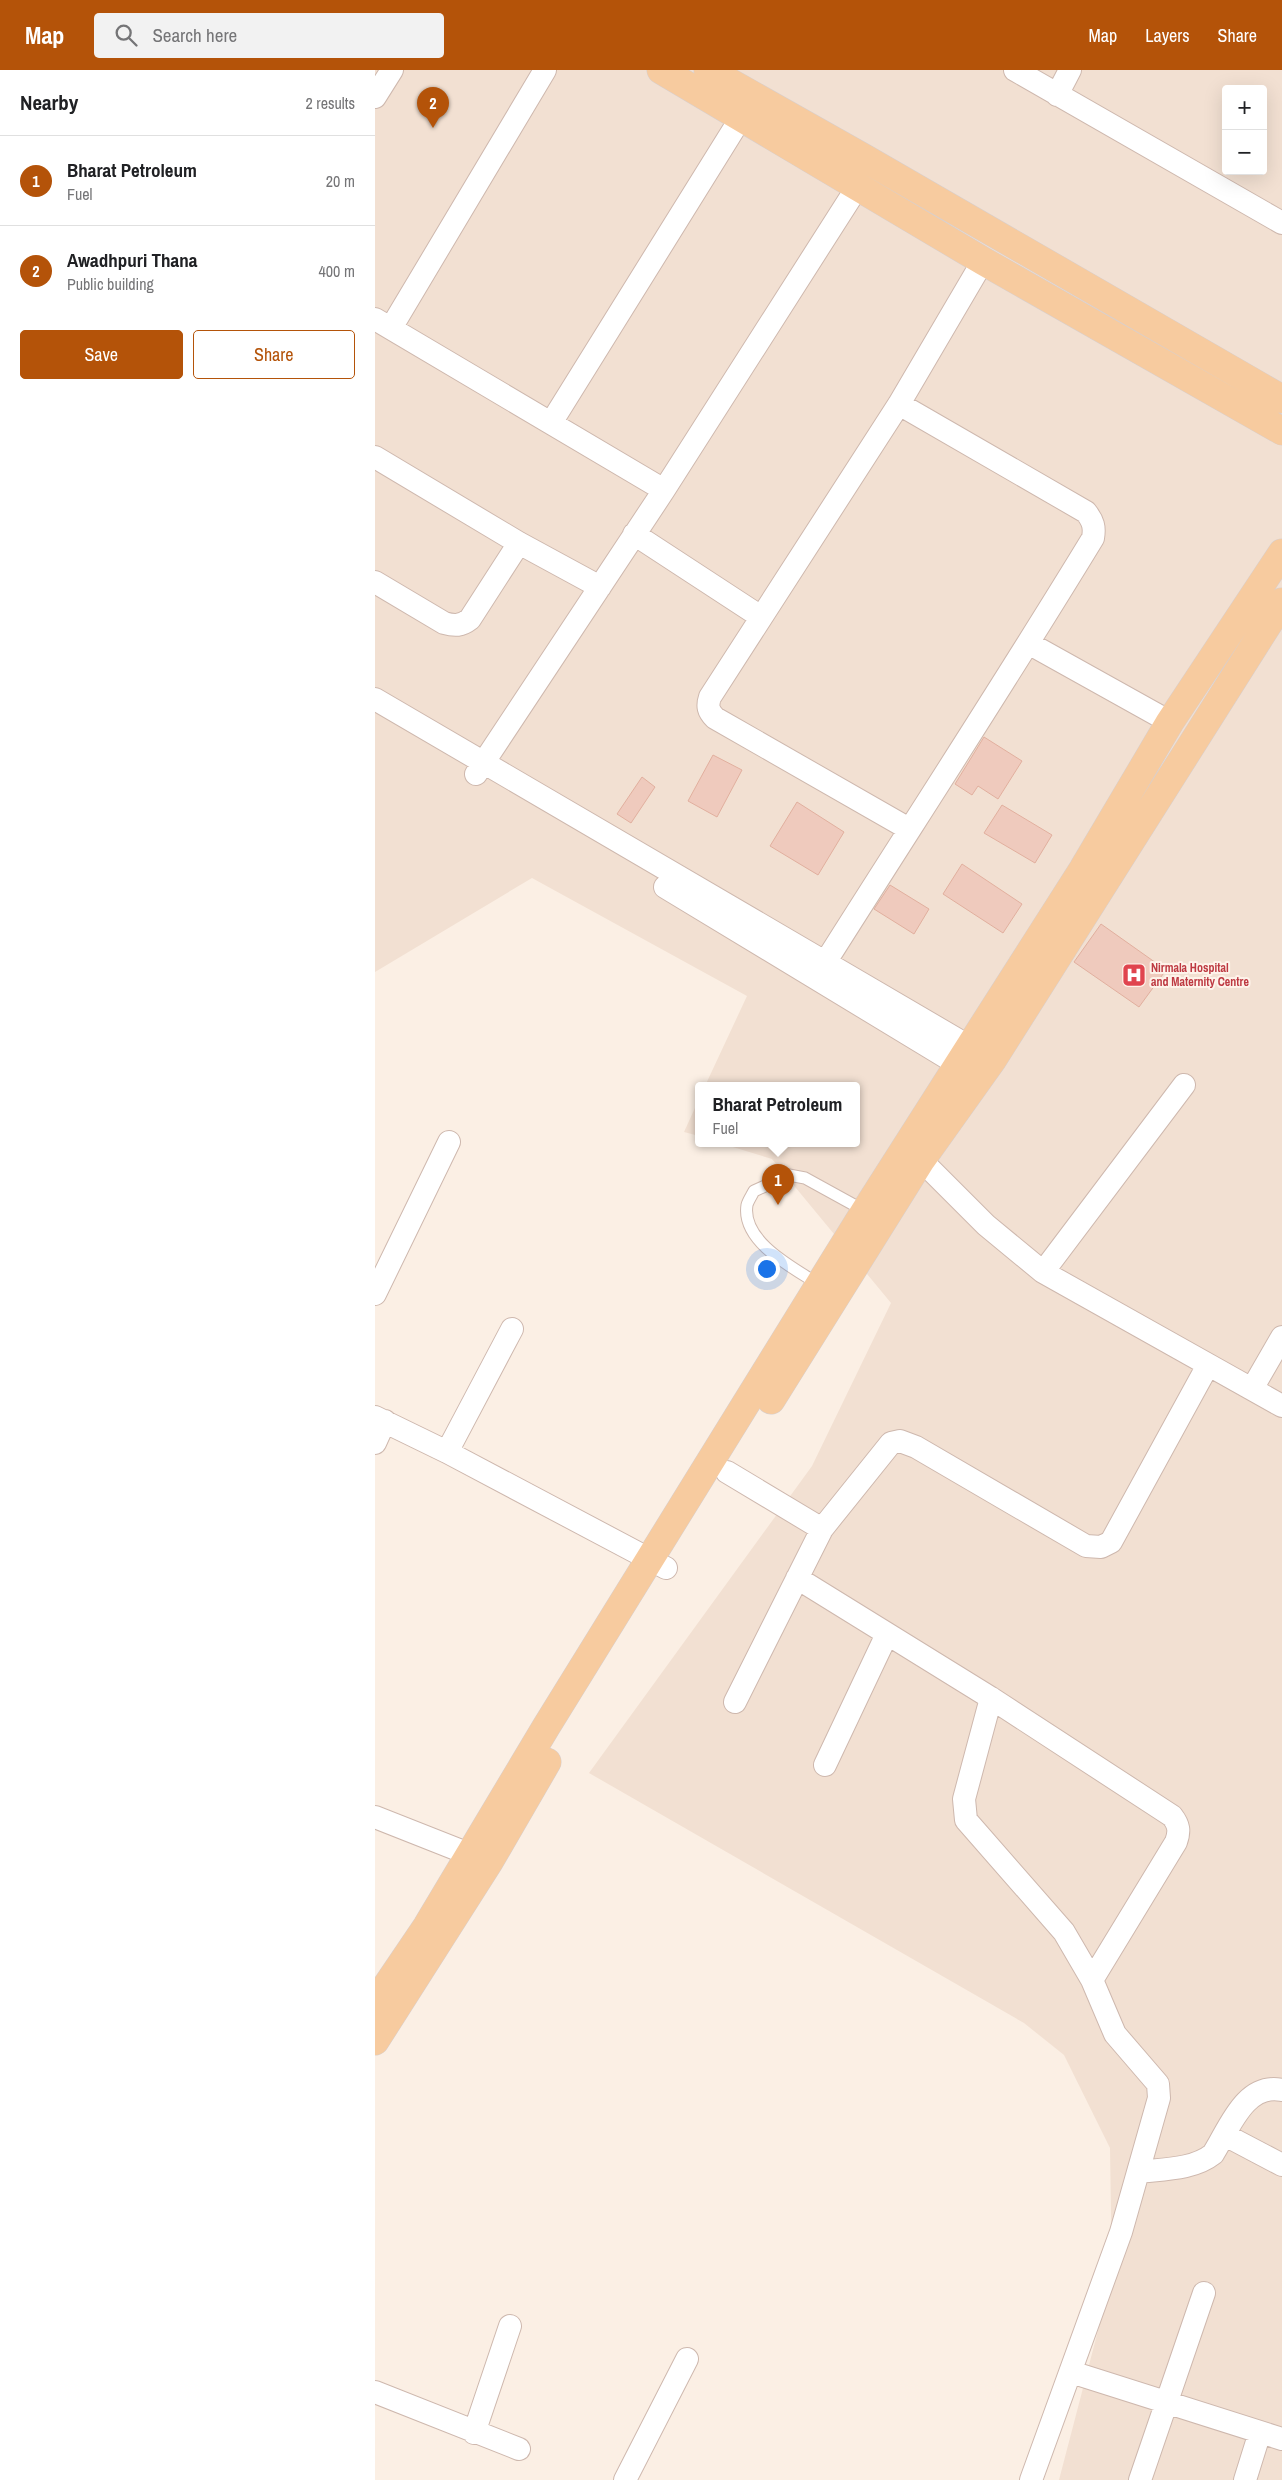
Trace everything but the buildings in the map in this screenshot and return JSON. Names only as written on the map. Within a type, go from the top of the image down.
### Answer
[{"type":"main road","points":[[661,70],[742,116],[983,261],[1282,430]]},
{"type":"main road","points":[[708,70],[865,158],[1282,399]]},
{"type":"main road","points":[[375,2042],[480,1858],[572,1718],[658,1564],[873,1216],[965,1056],[1083,869],[1170,722],[1282,553]]},
{"type":"main road","points":[[873,1216],[921,1160],[993,1059],[1282,602]]},
{"type":"main road","points":[[658,1564],[727,1472],[828,1290]]},
{"type":"main road","points":[[375,2003],[427,1926],[480,1858]]},
{"type":"street","points":[[375,97],[392,70]]},
{"type":"street","points":[[545,70],[383,323],[665,490]]},
{"type":"street","points":[[1015,70],[1282,223]]},
{"type":"street","points":[[1057,95],[1070,70]]},
{"type":"street","points":[[551,423],[742,116]]},
{"type":"street","points":[[480,768],[665,490],[858,186]]},
{"type":"street","points":[[909,829],[715,718],[710,712],[708,705],[710,697],[899,404],[983,261]]},
{"type":"street","points":[[821,970],[909,829],[1029,644],[1093,538],[1095,529],[1093,521],[1086,512],[899,404]]},
{"type":"street","points":[[375,457],[519,543],[600,587]]},
{"type":"street","points":[[635,534],[761,617]]},
{"type":"street","points":[[375,582],[444,623],[454,626],[463,625],[470,619],[519,543]]},
{"type":"street","points":[[1029,644],[1170,722]]},
{"type":"street","points":[[375,699],[480,768],[965,1056]]},
{"type":"street","points":[[375,717],[480,768]]},
{"type":"street","points":[[1043,1272],[1184,1086]]},
{"type":"street","points":[[375,1294],[449,1142]]},
{"type":"street","points":[[921,1160],[986,1225],[1043,1272],[1282,1406]]},
{"type":"street","points":[[447,1452],[512,1330]]},
{"type":"street","points":[[1252,1389],[1282,1337]]},
{"type":"street","points":[[735,1702],[822,1529],[891,1443],[900,1441],[916,1447],[1086,1546],[1101,1547],[1111,1542],[1208,1365]]},
{"type":"street","points":[[375,1443],[380,1419],[447,1452],[658,1564]]},
{"type":"street","points":[[727,1472],[822,1529]]},
{"type":"street","points":[[797,1578],[991,1698],[1172,1816],[1178,1824],[1179,1833],[1176,1842],[1092,1980]]},
{"type":"street","points":[[825,1765],[887,1634]]},
{"type":"street","points":[[991,1698],[963,1799],[966,1820],[1064,1932],[1092,1980],[1115,2034],[1157,2084],[1159,2098],[1121,2232],[1031,2480]]},
{"type":"street","points":[[375,1817],[480,1858]]},
{"type":"street","points":[[1138,2172],[1191,2165],[1205,2161],[1213,2154],[1247,2100],[1259,2092],[1276,2089],[1282,2090]]},
{"type":"street","points":[[1225,2135],[1282,2164]]},
{"type":"street","points":[[1140,2480],[1168,2403],[1204,2293]]},
{"type":"street","points":[[474,2433],[510,2326]]},
{"type":"street","points":[[625,2480],[687,2359]]},
{"type":"street","points":[[1071,2372],[1168,2403],[1275,2432],[1245,2480]]},
{"type":"street","points":[[377,2397],[519,2449]]},
{"type":"lane","points":[[828,1290],[769,1252],[750,1226],[747,1206],[754,1191],[789,1175],[805,1178],[873,1216]]},
{"type":"shaded area","points":[[375,70],[1282,70],[1282,2480],[1059,2480],[1112,2277],[1110,2148],[1064,2055],[1024,2023],[589,1773],[812,1466],[891,1303],[772,1159],[733,1147],[860,1147],[860,1082],[707,1082],[747,996],[532,878],[375,972]]},
{"type":"shaded area","points":[[695,1108],[695,1135],[684,1132]]},
{"type":"place","name":"Awadhpuri Thana","points":[[433,128]]},
{"type":"place","name":"Nirmala Hospital and Maternity Centre","points":[[1134,975]]},
{"type":"place","name":"Bharat Petroleum","points":[[778,1205]]}]
